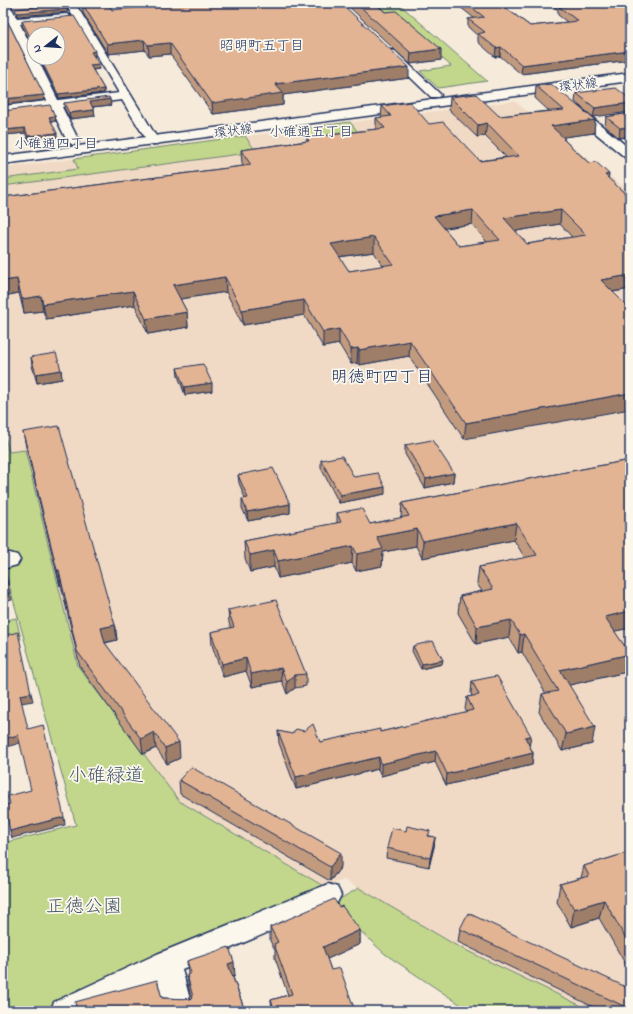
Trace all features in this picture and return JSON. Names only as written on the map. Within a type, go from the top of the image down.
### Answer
[{"type":"main road","name":"環状線","points":[[3,160],[150,136],[435,95],[630,69]]},
{"type":"main road","name":"環状線","points":[[3,150],[73,141],[150,136],[630,77]]},
{"type":"street","points":[[4,3],[8,22],[55,105],[73,141]]},
{"type":"street","points":[[70,3],[150,136]]},
{"type":"street","points":[[8,22],[78,16]]},
{"type":"street","points":[[383,46],[435,95]]},
{"type":"street","points":[[548,88],[630,155]]},
{"type":"street","points":[[3,110],[126,96]]},
{"type":"street","points":[[590,123],[606,121]]},
{"type":"street","points":[[64,1011],[167,963],[328,895]]},
{"type":"street","points":[[167,963],[179,1011]]},
{"type":"shaded area","points":[[9,3],[63,3],[64,6],[14,12]]},
{"type":"shaded area","points":[[514,101],[630,192],[630,1011],[592,1011],[457,946],[344,880],[325,887],[179,801],[154,773],[78,666],[25,450],[9,452],[3,429],[3,168]]},
{"type":"green space","points":[[347,3],[398,3],[487,81],[438,88],[420,71],[451,66],[398,20]]},
{"type":"green space","points":[[350,122],[363,138],[321,156],[300,129]]},
{"type":"green space","points":[[245,136],[265,164],[247,153],[3,186],[3,179],[78,169],[74,159]]},
{"type":"green space","name":"正徳公園","points":[[3,429],[9,452],[25,450],[78,666],[179,801],[325,887],[42,1011],[3,1011],[3,843],[76,825],[3,563]]},
{"type":"green space","points":[[16,618],[21,639],[3,643],[3,621]]},
{"type":"green space","points":[[359,888],[457,946],[592,1011],[470,1011],[385,954],[331,904]]},
{"type":"building","points":[[82,3],[108,3],[112,10],[180,3],[341,3],[409,67],[275,84],[283,93],[212,103],[170,43],[148,45],[144,40],[107,44]]},
{"type":"building","points":[[356,3],[375,3],[385,12],[396,11],[441,49],[411,53]]},
{"type":"building","points":[[466,3],[499,3],[530,26],[578,21],[559,7],[566,6],[562,3],[626,3],[630,5],[630,51],[522,65],[501,47],[496,48],[478,34],[485,32],[468,19],[484,17]]},
{"type":"building","points":[[64,4],[67,9],[17,13],[15,9]]},
{"type":"building","points":[[74,16],[95,51],[91,52],[99,64],[90,65],[104,89],[58,94],[44,66],[66,66],[66,26],[26,26],[26,29],[22,21]]},
{"type":"building","points":[[3,21],[8,22],[26,58],[26,66],[30,66],[44,95],[3,99]]},
{"type":"building","points":[[551,84],[595,120],[551,126],[589,163],[596,162],[609,174],[605,175],[630,198],[630,275],[601,280],[630,309],[630,393],[466,423],[410,341],[359,350],[358,348],[351,349],[339,329],[323,332],[304,300],[242,310],[225,277],[173,285],[187,312],[146,319],[133,291],[43,304],[41,296],[22,299],[17,279],[3,281],[3,197],[251,165],[241,150],[309,141],[307,138],[385,128],[376,118],[391,116],[382,106],[410,102],[429,124],[443,122],[480,161],[519,156],[487,123],[478,125],[450,97],[476,94],[499,116],[564,110],[536,86]],"holes":[[[473,210],[500,240],[459,246],[434,216]],[[561,210],[586,235],[527,244],[504,218]],[[374,237],[393,264],[349,271],[331,244]]]},
{"type":"building","points":[[616,88],[630,99],[630,103],[595,108],[576,93]]},
{"type":"building","points":[[109,97],[110,99],[90,102],[94,110],[69,113],[64,103]]},
{"type":"building","points":[[50,105],[55,116],[49,117],[57,133],[28,136],[25,128],[4,130],[3,111]]},
{"type":"building","points":[[630,113],[630,127],[620,128],[606,117]]},
{"type":"building","points":[[56,353],[61,370],[36,374],[31,357]]},
{"type":"building","points":[[203,364],[212,383],[184,387],[177,368]]},
{"type":"building","points":[[59,426],[115,625],[101,628],[105,643],[179,742],[165,748],[154,732],[141,739],[77,651],[59,570],[57,570],[23,432]]},
{"type":"building","points":[[432,440],[454,473],[426,479],[405,445]]},
{"type":"building","points":[[342,456],[354,477],[378,473],[385,487],[340,495],[321,460]]},
{"type":"building","points":[[630,460],[630,611],[605,617],[630,654],[560,670],[595,727],[566,734],[542,694],[558,691],[524,634],[520,635],[511,620],[477,627],[460,596],[493,589],[479,567],[537,555],[516,523],[423,541],[417,529],[377,537],[383,549],[357,554],[353,546],[278,561],[274,550],[250,555],[244,541],[341,522],[337,513],[358,509],[362,509],[370,524],[409,516],[402,503]]},
{"type":"building","points":[[273,468],[290,504],[247,512],[242,499],[248,498],[238,475]]},
{"type":"building","points":[[3,569],[10,593],[3,594]]},
{"type":"building","points":[[276,600],[306,674],[295,675],[287,682],[281,668],[251,674],[246,658],[222,664],[211,632],[234,627],[228,610]]},
{"type":"building","points":[[18,632],[31,693],[20,695],[28,729],[43,725],[64,817],[10,831],[5,805],[10,804],[8,796],[31,790],[18,735],[3,739],[3,721],[7,720],[3,700],[3,636]]},
{"type":"building","points":[[433,641],[443,660],[422,664],[413,646]]},
{"type":"building","points":[[497,676],[531,736],[525,737],[533,753],[447,774],[436,751],[381,764],[379,757],[296,777],[278,731],[292,734],[296,729],[304,731],[313,724],[320,742],[380,729],[380,732],[473,710],[467,697],[479,695],[472,681]]},
{"type":"building","points":[[191,767],[341,853],[330,867],[179,780]]},
{"type":"building","points":[[407,826],[430,831],[428,836],[435,837],[430,858],[387,848],[392,828],[406,831]]},
{"type":"building","points":[[630,852],[630,946],[604,900],[574,909],[560,884],[589,876],[584,866]]},
{"type":"building","points":[[334,899],[339,907],[342,906],[360,930],[323,947],[331,970],[340,968],[355,1011],[275,1011],[271,1000],[292,994],[274,944],[278,942],[270,927]]},
{"type":"building","points":[[468,913],[630,989],[630,1009],[460,929]]},
{"type":"building","points":[[229,947],[234,962],[228,964],[245,1011],[77,1011],[75,1002],[157,980],[162,998],[191,999],[193,997],[187,975],[191,973],[187,961]]},
{"type":"district","name":"昭明町五丁目","points":[[262,45]]},
{"type":"district","name":"小碓通五丁目","points":[[311,131]]},
{"type":"district","name":"小碓通四丁目","points":[[56,143]]},
{"type":"district","name":"明徳町四丁目","points":[[382,376]]},
{"type":"park label","name":"小碓緑道","points":[[106,774]]}]
